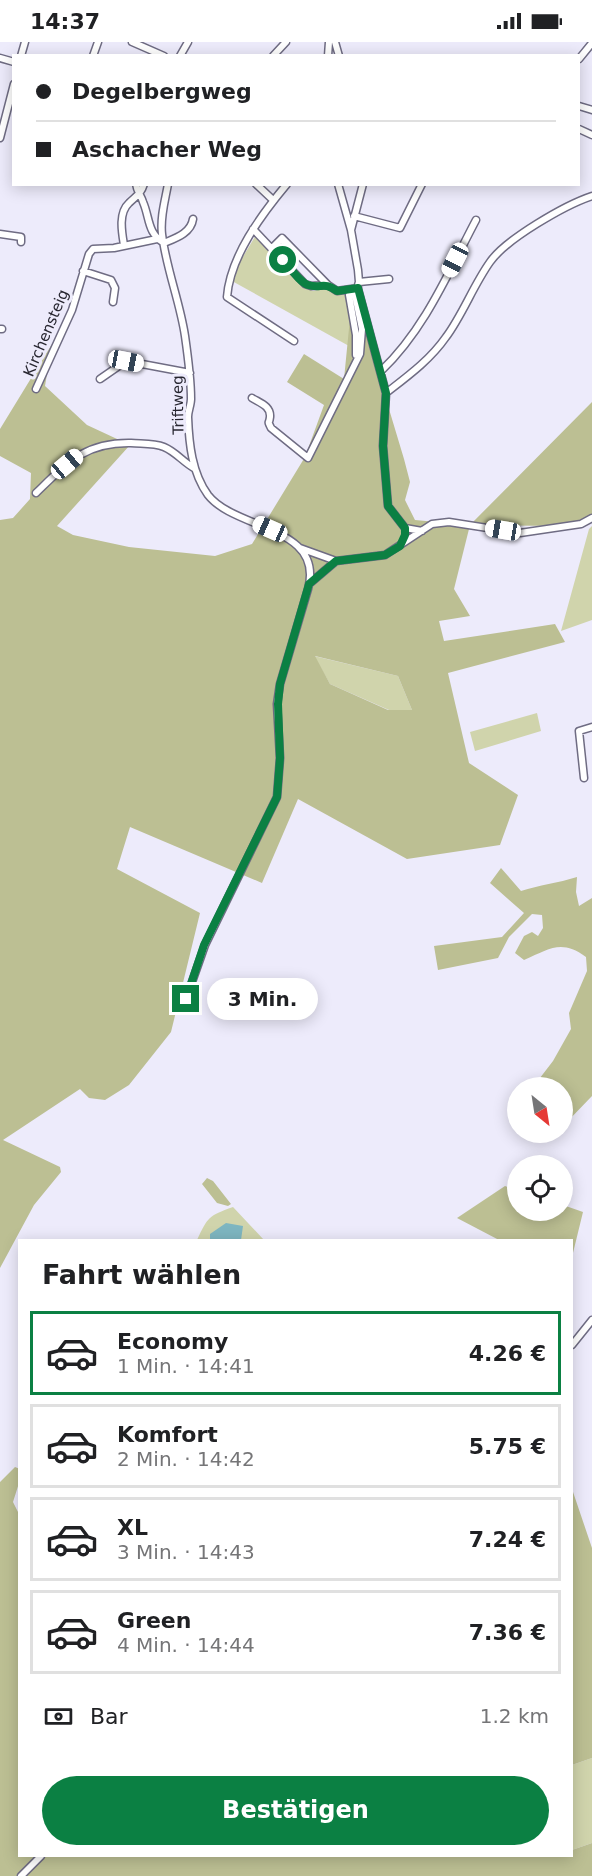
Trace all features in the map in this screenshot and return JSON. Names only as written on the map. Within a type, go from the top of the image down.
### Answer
[{"type":"street","points":[[132,42],[159,54]]},
{"type":"street","points":[[275,54],[286,42]]},
{"type":"street","points":[[580,58],[592,43]]},
{"type":"street","points":[[0,138],[4,109],[12,89]]},
{"type":"street","points":[[137,186],[144,203],[147,220],[157,239],[164,243],[179,236],[190,228],[193,219]]},
{"type":"street","points":[[124,245],[123,211],[129,202],[142,192],[144,186]]},
{"type":"street","name":"Triftweg","points":[[168,186],[162,213],[162,234],[185,333],[190,373],[191,402],[188,415],[194,468],[208,495],[216,503],[280,533],[300,548],[336,561]]},
{"type":"street","points":[[258,186],[273,201]]},
{"type":"street","points":[[284,186],[253,229],[232,273],[226,297],[294,341]]},
{"type":"street","points":[[339,186],[351,230],[359,285],[386,393],[383,446],[388,506],[405,528],[405,535],[400,546]]},
{"type":"street","points":[[351,230],[362,186]]},
{"type":"street","points":[[354,216],[400,228],[421,186]]},
{"type":"street","points":[[386,393],[420,368],[447,337],[490,261],[504,246],[574,202],[592,196]]},
{"type":"street","points":[[381,371],[399,354],[424,320],[476,220]]},
{"type":"street","points":[[253,229],[305,284],[328,285]]},
{"type":"street","points":[[0,234],[21,237],[21,242]]},
{"type":"street","points":[[273,248],[282,238],[328,285],[337,291],[389,279]]},
{"type":"street","name":"Kirchensteig","points":[[36,389],[72,310],[83,271],[93,249],[157,239]]},
{"type":"street","points":[[83,271],[111,280],[115,288],[113,302]]},
{"type":"street","points":[[252,398],[268,408],[271,428],[308,458],[360,354],[362,329],[355,295],[359,285]]},
{"type":"street","points":[[100,379],[126,361],[190,373]]},
{"type":"street","points":[[36,493],[78,455],[98,446],[122,443],[162,446],[194,468]]},
{"type":"street","points":[[309,584],[336,561],[385,555],[432,524],[449,522],[520,533],[581,524],[592,518]]},
{"type":"street","points":[[405,528],[422,531]]},
{"type":"street","points":[[186,999],[204,945],[277,797],[280,758],[278,704],[280,684],[309,584],[308,562],[300,548]]},
{"type":"street","points":[[584,778],[579,731],[592,727]]},
{"type":"street","points":[[573,1344],[592,1320]]},
{"type":"street","points":[[21,1876],[40,1857]]},
{"type":"green space","points":[[256,235],[301,285],[313,291],[326,288],[352,298],[349,346],[232,281],[238,265]]},
{"type":"green space","points":[[352,298],[356,299],[404,459],[410,482],[405,500],[415,520],[470,525],[454,589],[470,616],[439,621],[444,641],[555,624],[565,642],[448,673],[469,763],[518,795],[500,845],[407,859],[298,799],[262,883],[130,827],[117,869],[200,913],[171,1032],[129,1085],[105,1100],[89,1098],[80,1089],[3,1140],[60,1167],[61,1172],[34,1205],[0,1268],[0,520],[13,518],[30,499],[31,473],[0,456],[0,429],[52,344],[45,386],[87,425],[130,445],[57,526],[73,535],[129,547],[215,556],[252,544],[305,457],[324,405],[287,382],[304,354],[344,379]],"holes":[[[315,656],[398,676],[412,710],[388,710],[330,684]]]},
{"type":"green space","points":[[592,402],[592,516],[561,526],[470,525]]},
{"type":"green space","points":[[592,526],[592,620],[561,631],[589,529]]},
{"type":"green space","points":[[314,656],[398,676],[412,710],[389,710],[330,684]]},
{"type":"green space","points":[[537,713],[541,731],[475,751],[470,732]]},
{"type":"green space","points":[[501,868],[521,891],[577,877],[576,892],[579,906],[592,898],[592,1096],[573,1116],[573,1077],[541,1077],[553,1061],[571,1029],[569,1013],[587,971],[586,957],[562,947],[548,949],[524,960],[515,953],[524,936],[532,932],[538,936],[543,928],[542,915],[532,914],[509,937],[498,958],[438,970],[434,946],[502,937],[524,913],[490,883]]},
{"type":"green space","points":[[207,1178],[213,1181],[231,1204],[228,1206],[217,1203],[202,1184]]},
{"type":"green space","points":[[505,1186],[507,1187],[507,1221],[573,1221],[573,1208],[583,1212],[573,1253],[573,1239],[497,1239],[457,1218]]},
{"type":"green space","points":[[233,1207],[263,1239],[198,1239],[210,1218]]},
{"type":"green space","points":[[15,1467],[18,1468],[18,1486],[13,1502],[18,1512],[18,1857],[573,1857],[573,1850],[592,1843],[592,1876],[0,1876],[0,1482]]},
{"type":"green space","points":[[573,1492],[592,1548],[592,1758],[573,1765]]},
{"type":"green space","points":[[592,1758],[592,1843],[573,1850],[573,1765]]},
{"type":"water","points":[[226,1223],[243,1226],[241,1239],[210,1239],[210,1234]]},
{"type":"route","points":[[186,999],[204,945],[277,797],[280,758],[278,704],[280,684],[309,584],[336,561],[385,555],[400,546],[405,535],[405,528],[388,506],[383,446],[386,393],[358,288],[337,291],[328,285],[305,284],[283,260]]}]
